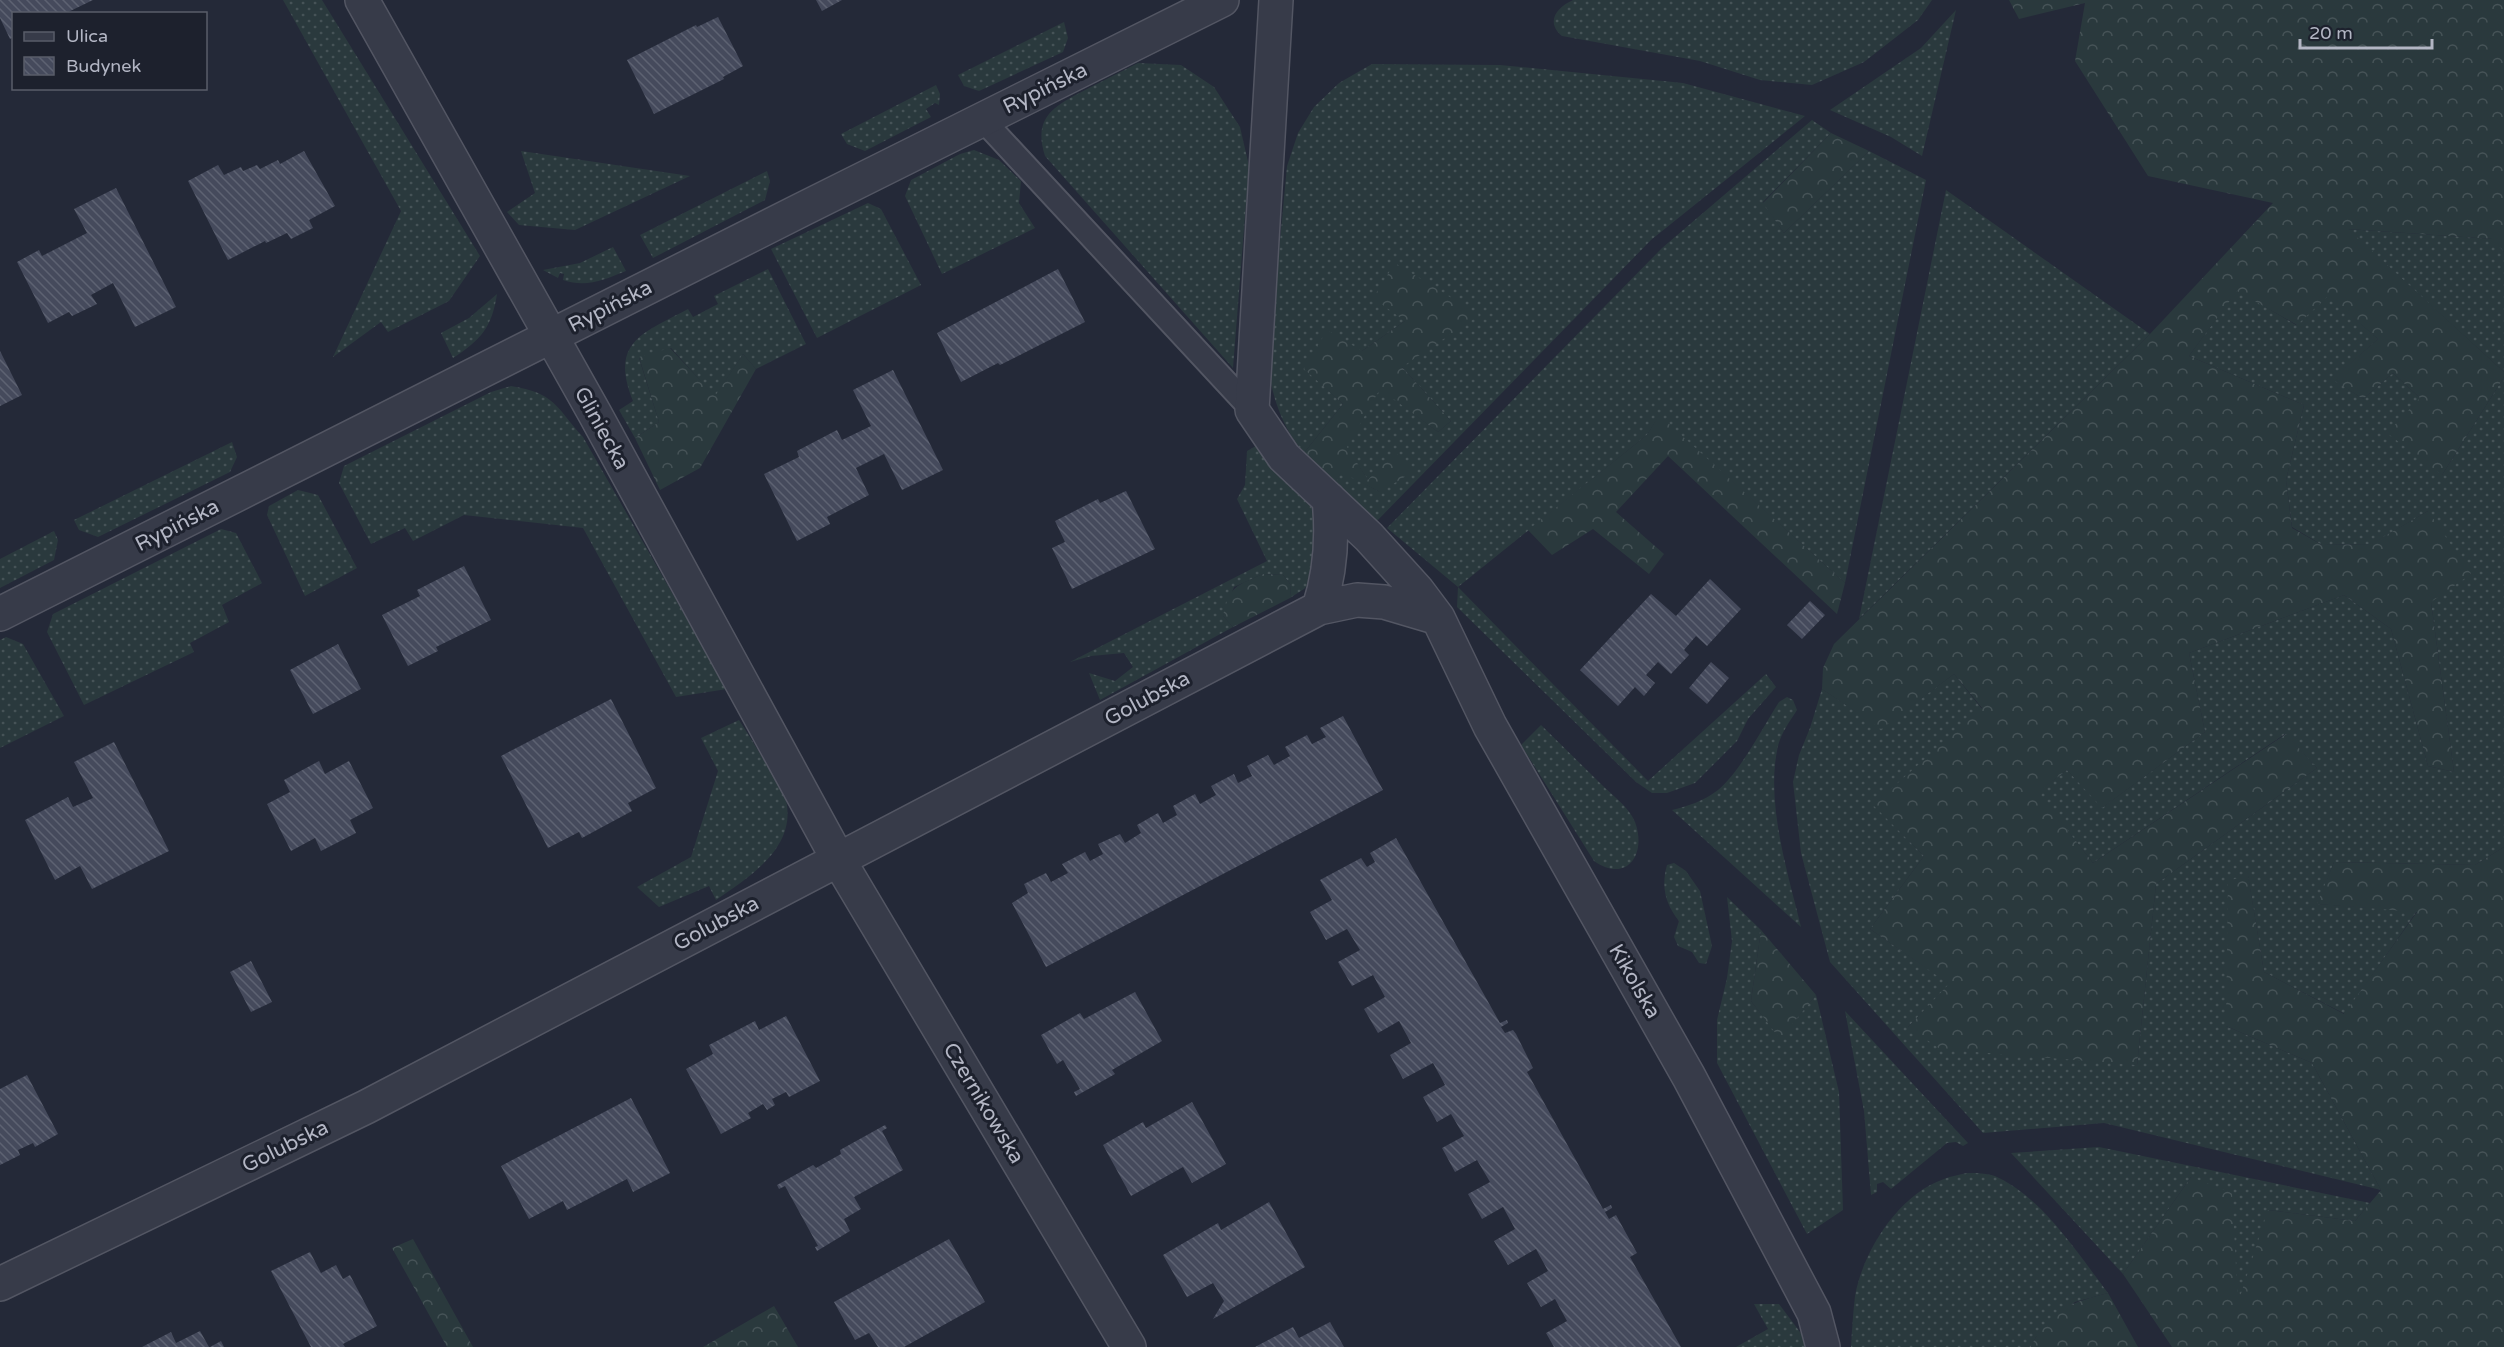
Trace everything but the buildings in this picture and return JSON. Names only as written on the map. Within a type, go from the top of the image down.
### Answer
[{"type":"street","name":"Gliniecka","points":[[362,0],[551,336],[838,859]]},
{"type":"street","name":"Rypińska","points":[[0,614],[1222,0]]},
{"type":"street","points":[[1252,410],[1276,0]]},
{"type":"street","name":"Kikolska","points":[[1252,410],[1284,457],[1369,537],[1418,590],[1438,618],[1490,726],[1695,1087],[1814,1313],[1823,1347]]},
{"type":"street","points":[[1319,608],[1327,583],[1330,556],[1332,528],[1329,499]]},
{"type":"street","name":"Golubska","points":[[0,1284],[366,1107],[1319,608],[1357,600],[1375,601],[1438,618]]},
{"type":"street","name":"Czernikowska","points":[[838,859],[1129,1347]]},
{"type":"lane","points":[[982,119],[1252,410]]},
{"type":"green space","points":[[283,0],[322,0],[480,256],[449,301],[388,332],[381,322],[333,357],[401,211]]},
{"type":"green space","points":[[1573,0],[1932,0],[1918,20],[1864,62],[1812,85],[1760,80],[1700,61],[1562,36],[1554,25],[1555,15]]},
{"type":"green space","points":[[2009,0],[2504,0],[2504,252],[2493,239],[2348,229],[2504,372],[2504,377],[2442,475],[2387,433],[2420,398],[2393,373],[2363,399],[2332,379],[2378,339],[2328,296],[2297,325],[2237,291],[2189,356],[2304,405],[2286,480],[2292,528],[2322,545],[2371,544],[2428,511],[2471,574],[2431,602],[2454,772],[2428,766],[2391,629],[2344,595],[2189,653],[2205,732],[2102,808],[2067,770],[2038,792],[2093,863],[2286,734],[2317,768],[2156,884],[2137,1065],[1940,1049],[1908,1027],[1949,984],[1870,929],[1924,856],[1873,805],[1982,708],[1954,674],[1881,729],[1822,689],[1823,668],[1834,644],[2150,334],[2273,203],[2148,176],[2075,61],[2085,3],[2019,19]]},
{"type":"green space","points":[[1956,10],[1922,156],[1891,137],[1830,110],[1921,48]]},
{"type":"green space","points":[[1064,22],[1068,38],[1063,52],[979,91],[964,86],[958,75]]},
{"type":"green space","points":[[1138,63],[1181,65],[1214,87],[1240,127],[1249,166],[1233,368],[1045,156],[1042,142],[1044,121],[1057,107]]},
{"type":"green space","points":[[1372,64],[1500,65],[1683,83],[1805,116],[1651,240],[1374,524],[1333,489],[1341,471],[1380,492],[1368,480],[1346,447],[1380,388],[1438,432],[1451,421],[1402,367],[1405,321],[1362,351],[1305,369],[1343,404],[1304,453],[1280,413],[1268,369],[1287,166],[1298,133],[1314,107],[1339,83]]},
{"type":"green space","points":[[936,85],[940,94],[939,105],[935,103],[926,109],[931,117],[865,151],[847,144],[841,134]]},
{"type":"green space","points":[[1812,120],[1831,133],[1763,202],[1784,233],[1869,151],[1926,180],[1845,583],[1659,416],[1647,435],[1458,587],[1387,528],[1662,248]]},
{"type":"green space","points":[[1831,133],[1869,151],[1784,233],[1763,203]]},
{"type":"green space","points":[[974,150],[999,160],[1021,181],[1019,203],[1035,228],[942,274],[905,196],[911,180],[960,154]]},
{"type":"green space","points":[[521,151],[690,176],[575,230],[519,225],[507,212],[535,193]]},
{"type":"green space","points":[[767,171],[770,181],[765,200],[653,258],[640,235]]},
{"type":"green space","points":[[1946,190],[2150,334],[1859,619]]},
{"type":"green space","points":[[868,203],[881,209],[921,285],[817,338],[771,249]]},
{"type":"green space","points":[[2347,229],[2494,239],[2504,252],[2504,372]]},
{"type":"green space","points":[[613,247],[626,271],[602,280],[587,283],[571,282],[563,280],[564,274],[560,273],[558,278],[543,270],[580,263]]},
{"type":"green space","points":[[1395,263],[1479,315],[1402,367],[1451,421],[1438,432],[1380,389],[1347,447],[1368,480],[1394,450],[1411,473],[1380,492],[1341,472],[1333,489],[1304,453],[1343,404],[1304,369],[1327,330],[1362,351],[1405,321],[1373,298]]},
{"type":"green space","points":[[768,269],[806,344],[756,369],[743,354],[715,397],[671,348],[639,358],[659,422],[635,438],[619,410],[633,401],[625,365],[628,352],[635,342],[644,333],[688,309],[693,317],[718,304],[714,296]]},
{"type":"green space","points":[[2237,290],[2296,325],[2328,295],[2378,339],[2333,379],[2363,399],[2393,373],[2420,398],[2442,475],[2504,377],[2504,847],[2475,865],[2334,862],[2318,904],[2417,911],[2345,1014],[2264,972],[2248,876],[2226,1026],[2312,1063],[2381,1190],[2104,1123],[1983,1133],[1830,962],[1801,853],[1793,782],[1799,755],[1822,689],[1881,728],[1954,674],[1982,709],[1874,805],[1924,856],[1870,929],[1950,984],[1908,1027],[2137,1065],[2156,884],[2317,768],[2285,734],[2093,863],[2037,792],[2067,770],[2103,807],[2205,732],[2189,653],[2344,595],[2391,629],[2428,766],[2454,772],[2431,602],[2428,511],[2372,544],[2322,545],[2292,527],[2286,480],[2304,405],[2189,356]]},
{"type":"green space","points":[[497,294],[492,315],[484,332],[453,358],[441,333],[469,318]]},
{"type":"green space","points":[[670,348],[715,396],[743,354],[756,369],[700,468],[660,490],[635,438],[659,422],[639,357]]},
{"type":"green space","points":[[511,386],[546,397],[560,409],[583,437],[727,689],[676,697],[583,528],[464,515],[413,541],[405,528],[371,544],[339,483],[344,466],[491,392]]},
{"type":"green space","points":[[1659,415],[1845,583],[1837,614],[1668,456],[1616,512],[1664,554],[1649,574],[1593,529],[1552,555],[1528,530],[1647,435]]},
{"type":"green space","points":[[232,442],[237,457],[230,472],[98,537],[79,530],[74,520]]},
{"type":"green space","points":[[1256,446],[1304,496],[1316,514],[1317,576],[1304,589],[1290,598],[1291,585],[1283,575],[1263,574],[1234,587],[1223,616],[1233,627],[1100,700],[1089,673],[1115,681],[1133,667],[1124,653],[1091,656],[1070,662],[1267,561],[1237,499],[1245,485],[1247,451]]},
{"type":"green space","points":[[298,490],[318,495],[357,568],[305,596],[267,515],[269,506]]},
{"type":"green space","points":[[221,529],[236,533],[262,583],[222,605],[229,622],[190,643],[194,652],[84,705],[47,632],[53,614]]},
{"type":"green space","points":[[54,531],[58,540],[54,560],[0,588],[0,559]]},
{"type":"green space","points":[[1263,574],[1283,575],[1291,585],[1290,598],[1233,627],[1223,616],[1228,598],[1240,584]]},
{"type":"green space","points":[[1458,587],[1648,781],[1766,674],[1776,687],[1748,719],[1737,741],[1695,783],[1667,793],[1652,793],[1636,782],[1457,607]]},
{"type":"green space","points":[[6,637],[23,644],[64,716],[0,748],[0,640]]},
{"type":"green space","points":[[1787,697],[1793,700],[1797,710],[1783,732],[1778,746],[1774,790],[1780,837],[1801,927],[1672,810],[1702,800],[1718,790],[1743,761],[1779,702]]},
{"type":"green space","points":[[739,720],[785,797],[788,817],[784,833],[777,847],[756,871],[716,900],[709,886],[659,907],[637,887],[691,857],[718,771],[701,738]]},
{"type":"green space","points":[[1541,725],[1629,811],[1635,822],[1638,845],[1636,854],[1625,867],[1616,869],[1594,861],[1521,745]]},
{"type":"green space","points":[[2504,847],[2504,1347],[2172,1347],[2123,1274],[2191,1177],[2232,1193],[2238,1303],[2268,1210],[2355,1221],[2381,1190],[2312,1063],[2226,1026],[2228,881],[2248,875],[2264,972],[2344,1014],[2417,912],[2317,904],[2334,862],[2475,865]]},
{"type":"green space","points":[[1674,863],[1686,871],[1700,891],[1712,946],[1706,964],[1699,963],[1692,952],[1678,946],[1674,937],[1679,921],[1667,901],[1664,880],[1667,865]]},
{"type":"green space","points":[[1727,897],[1761,930],[1751,1001],[1780,1038],[1816,995],[1839,1092],[1843,1210],[1807,1234],[1717,1063],[1717,1020],[1727,978],[1732,941]]},
{"type":"green space","points":[[1761,930],[1816,995],[1780,1039],[1751,1001]]},
{"type":"green space","points":[[1845,1011],[1968,1143],[1963,1146],[1956,1142],[1947,1143],[1891,1189],[1883,1182],[1877,1184],[1877,1192],[1871,1195],[1864,1111]]},
{"type":"green space","points":[[2099,1147],[2370,1203],[2355,1221],[2269,1210],[2238,1305],[2191,1177],[2123,1274],[2011,1153]]},
{"type":"green space","points":[[1967,1173],[1995,1176],[2031,1199],[2059,1229],[2108,1293],[2075,1302],[2036,1337],[2031,1347],[1851,1347],[1855,1296],[1859,1279],[1875,1243],[1886,1226],[1912,1197],[1928,1186]]},
{"type":"green space","points":[[413,1239],[473,1347],[447,1347],[392,1248]]},
{"type":"green space","points":[[2108,1293],[2138,1347],[2031,1347],[2045,1324],[2053,1316],[2072,1304]]},
{"type":"green space","points":[[1754,1304],[1779,1304],[1806,1340],[1807,1347],[1736,1347],[1768,1329]]},
{"type":"green space","points":[[774,1306],[798,1347],[703,1347]]}]
